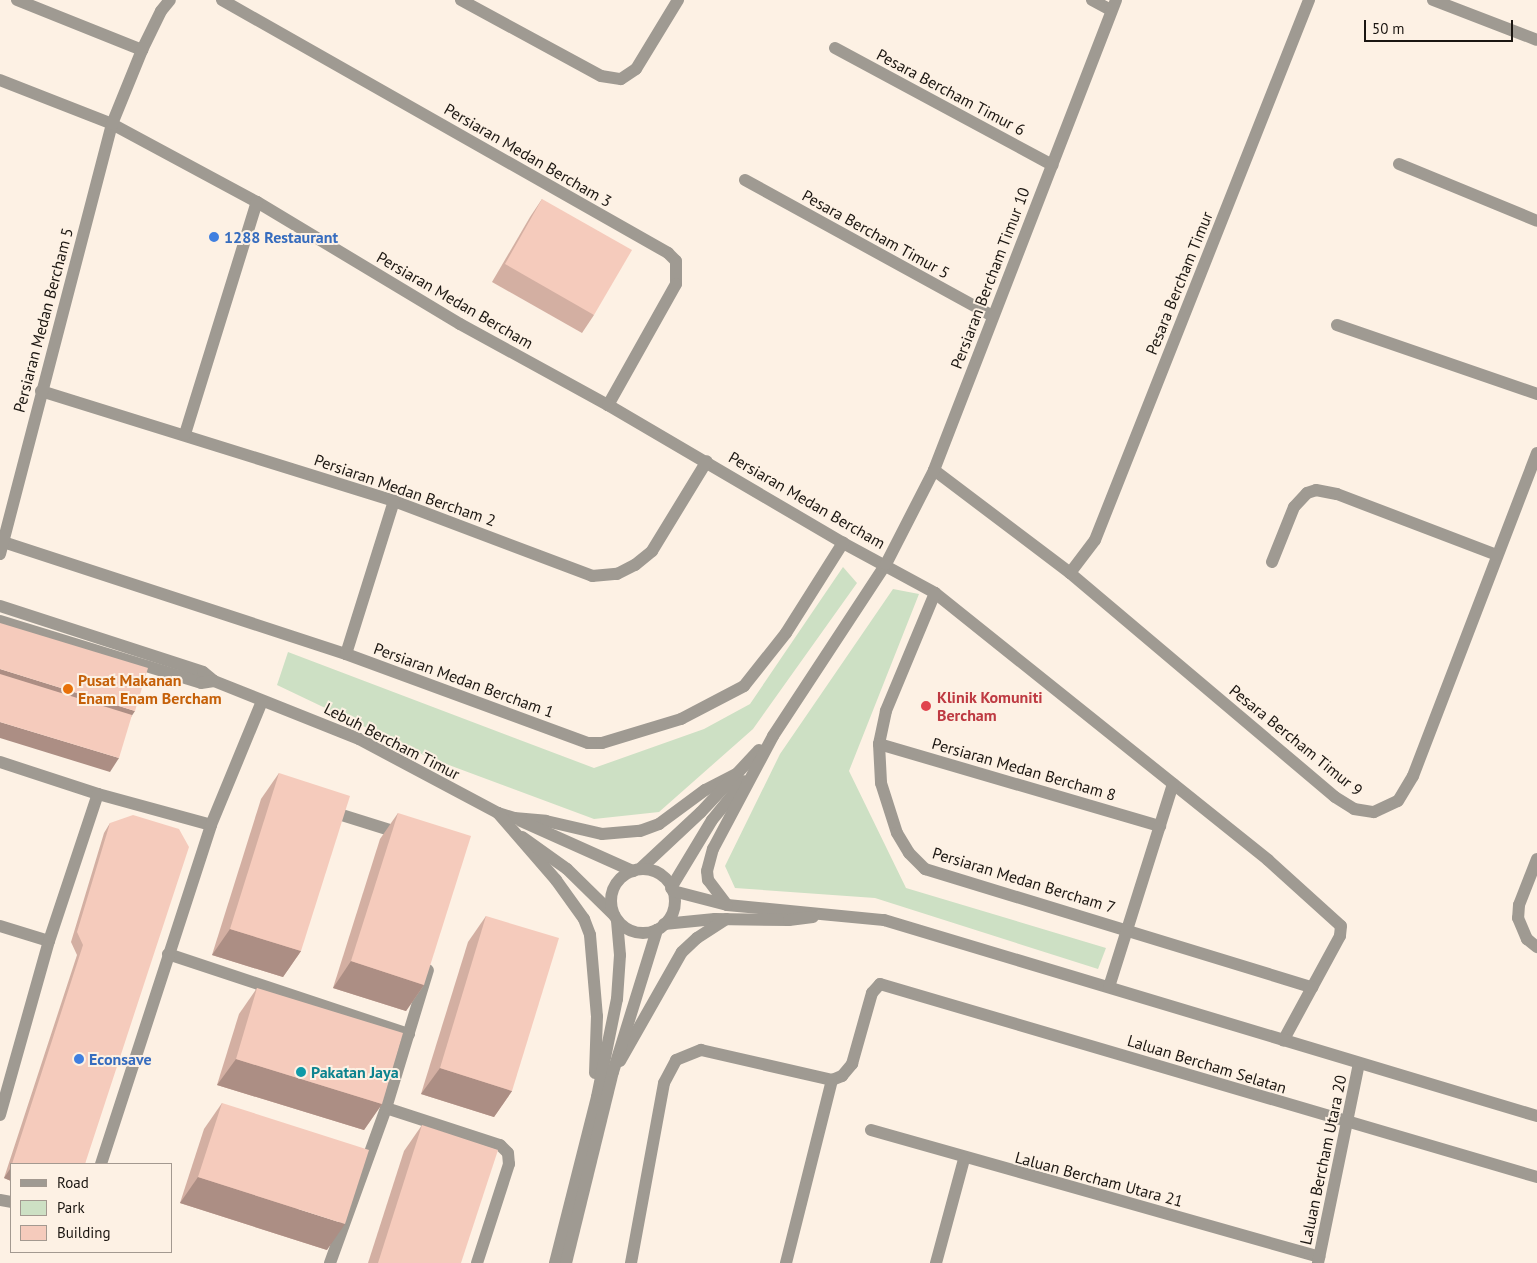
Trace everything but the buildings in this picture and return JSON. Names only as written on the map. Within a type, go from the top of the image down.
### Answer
[{"type":"street","points":[[17,0],[142,50]]},
{"type":"street","points":[[112,124],[142,50],[161,10],[170,0]]},
{"type":"street","name":"Persiaran Medan Bercham 3","points":[[222,0],[240,4],[668,252],[676,261],[676,284],[608,405]]},
{"type":"street","points":[[467,1],[601,76],[622,79],[636,69],[678,0]]},
{"type":"street","points":[[1092,0],[1113,5]]},
{"type":"street","name":"Pesara Bercham Timur","points":[[1070,574],[1094,540],[1309,0]]},
{"type":"street","points":[[1441,2],[1537,40]]},
{"type":"street","name":"Persiaran Bercham Timur 10","points":[[773,736],[886,564],[934,470],[1113,5]]},
{"type":"street","name":"Pesara Bercham Timur 6","points":[[835,48],[1052,165]]},
{"type":"street","name":"Persiaran Medan Bercham","points":[[0,80],[112,124],[257,202],[460,324],[707,461],[843,543],[886,564],[935,594],[1268,860],[1341,926],[1340,936],[1312,987]]},
{"type":"street","name":"Persiaran Medan Bercham 5","points":[[1,546],[40,391],[112,124]]},
{"type":"street","points":[[1400,164],[1537,221]]},
{"type":"street","name":"Pesara Bercham Timur 5","points":[[745,180],[992,316]]},
{"type":"street","points":[[185,434],[257,202]]},
{"type":"street","points":[[1337,325],[1537,394]]},
{"type":"street","name":"Persiaran Medan Bercham 2","points":[[40,391],[185,434],[394,501],[592,576],[617,574],[635,565],[652,551],[707,461]]},
{"type":"street","name":"Pesara Bercham Timur 9","points":[[934,470],[1070,574],[1335,797],[1354,809],[1374,812],[1398,801],[1410,784],[1537,453]]},
{"type":"street","points":[[1272,562],[1294,506],[1307,493],[1316,490],[1337,494],[1497,555]]},
{"type":"street","points":[[346,654],[394,501]]},
{"type":"street","name":"Persiaran Medan Bercham 1","points":[[1,546],[346,654],[588,743],[616,741],[681,719],[744,686],[786,633],[843,543]]},
{"type":"street","name":"Persiaran Medan Bercham 7","points":[[935,594],[886,711],[880,744],[881,783],[897,833],[909,853],[925,869],[1128,929],[1312,987]]},
{"type":"street","name":"Lebuh Bercham Timur","points":[[0,606],[203,672],[214,681],[359,739],[498,813],[511,822]]},
{"type":"street","name":"Lebuh Bercham Timur","points":[[0,621],[201,683],[214,681]]},
{"type":"street","points":[[101,1163],[211,825],[262,701]]},
{"type":"street","points":[[727,905],[708,880],[709,862],[754,770],[773,736]]},
{"type":"street","points":[[555,1263],[597,1097],[620,976],[615,918],[611,904],[616,884],[636,870],[738,773],[773,736]]},
{"type":"street","name":"Persiaran Medan Bercham 8","points":[[880,744],[1160,826]]},
{"type":"street","points":[[0,762],[98,794],[211,825]]},
{"type":"street","points":[[566,1263],[613,1072],[661,927],[672,915],[672,889],[712,820],[754,770]]},
{"type":"street","points":[[511,822],[546,821],[602,834],[640,831],[659,824],[705,790],[738,773]]},
{"type":"street","points":[[1109,987],[1173,784]]},
{"type":"street","points":[[0,1115],[49,941],[98,794]]},
{"type":"street","points":[[318,808],[420,839]]},
{"type":"street","points":[[511,822],[636,870],[659,873],[672,889],[727,905],[790,909],[822,916],[884,920],[1537,1116]]},
{"type":"street","points":[[511,822],[567,869],[615,918],[635,932],[726,919],[789,920],[822,916]]},
{"type":"street","points":[[511,822],[568,895],[590,935],[596,975],[597,1097]]},
{"type":"street","points":[[1537,859],[1519,905],[1518,918],[1527,939],[1537,947]]},
{"type":"street","points":[[613,1072],[682,952],[697,938],[726,919]]},
{"type":"street","points":[[0,926],[49,941]]},
{"type":"street","points":[[168,954],[409,1034]]},
{"type":"street","points":[[330,1263],[386,1108],[431,959]]},
{"type":"street","name":"Laluan Bercham Selatan","points":[[832,1080],[842,1076],[852,1064],[872,992],[880,984],[887,984],[1347,1124],[1537,1178]]},
{"type":"street","points":[[1284,1041],[1312,987]]},
{"type":"street","points":[[631,1263],[664,1084],[676,1060],[701,1050],[832,1080],[786,1263]]},
{"type":"street","name":"Laluan Bercham Utara 20","points":[[1318,1260],[1359,1064]]},
{"type":"street","points":[[386,1108],[500,1145],[508,1153],[509,1164],[477,1263]]},
{"type":"street","name":"Laluan Bercham Utara 21","points":[[871,1130],[964,1159],[1318,1260]]},
{"type":"street","points":[[936,1263],[964,1159]]},
{"type":"green space","points":[[843,567],[857,583],[753,729],[659,812],[594,819],[430,758],[277,685],[288,652],[594,768],[704,729],[750,704]]},
{"type":"green space","points":[[893,589],[919,594],[849,771],[906,888],[1106,948],[1098,969],[875,898],[735,888],[725,866],[780,754]]},
{"type":"place","name":"1288 Restaurant","points":[[214,237]]},
{"type":"place","name":"Pusat Makanan Enam Enam Bercham","points":[[68,689]]},
{"type":"place","name":"Klinik Komuniti Bercham","points":[[926,706]]},
{"type":"place","name":"Econsave","points":[[79,1059]]},
{"type":"place","name":"Pakatan Jaya","points":[[301,1072]]}]
